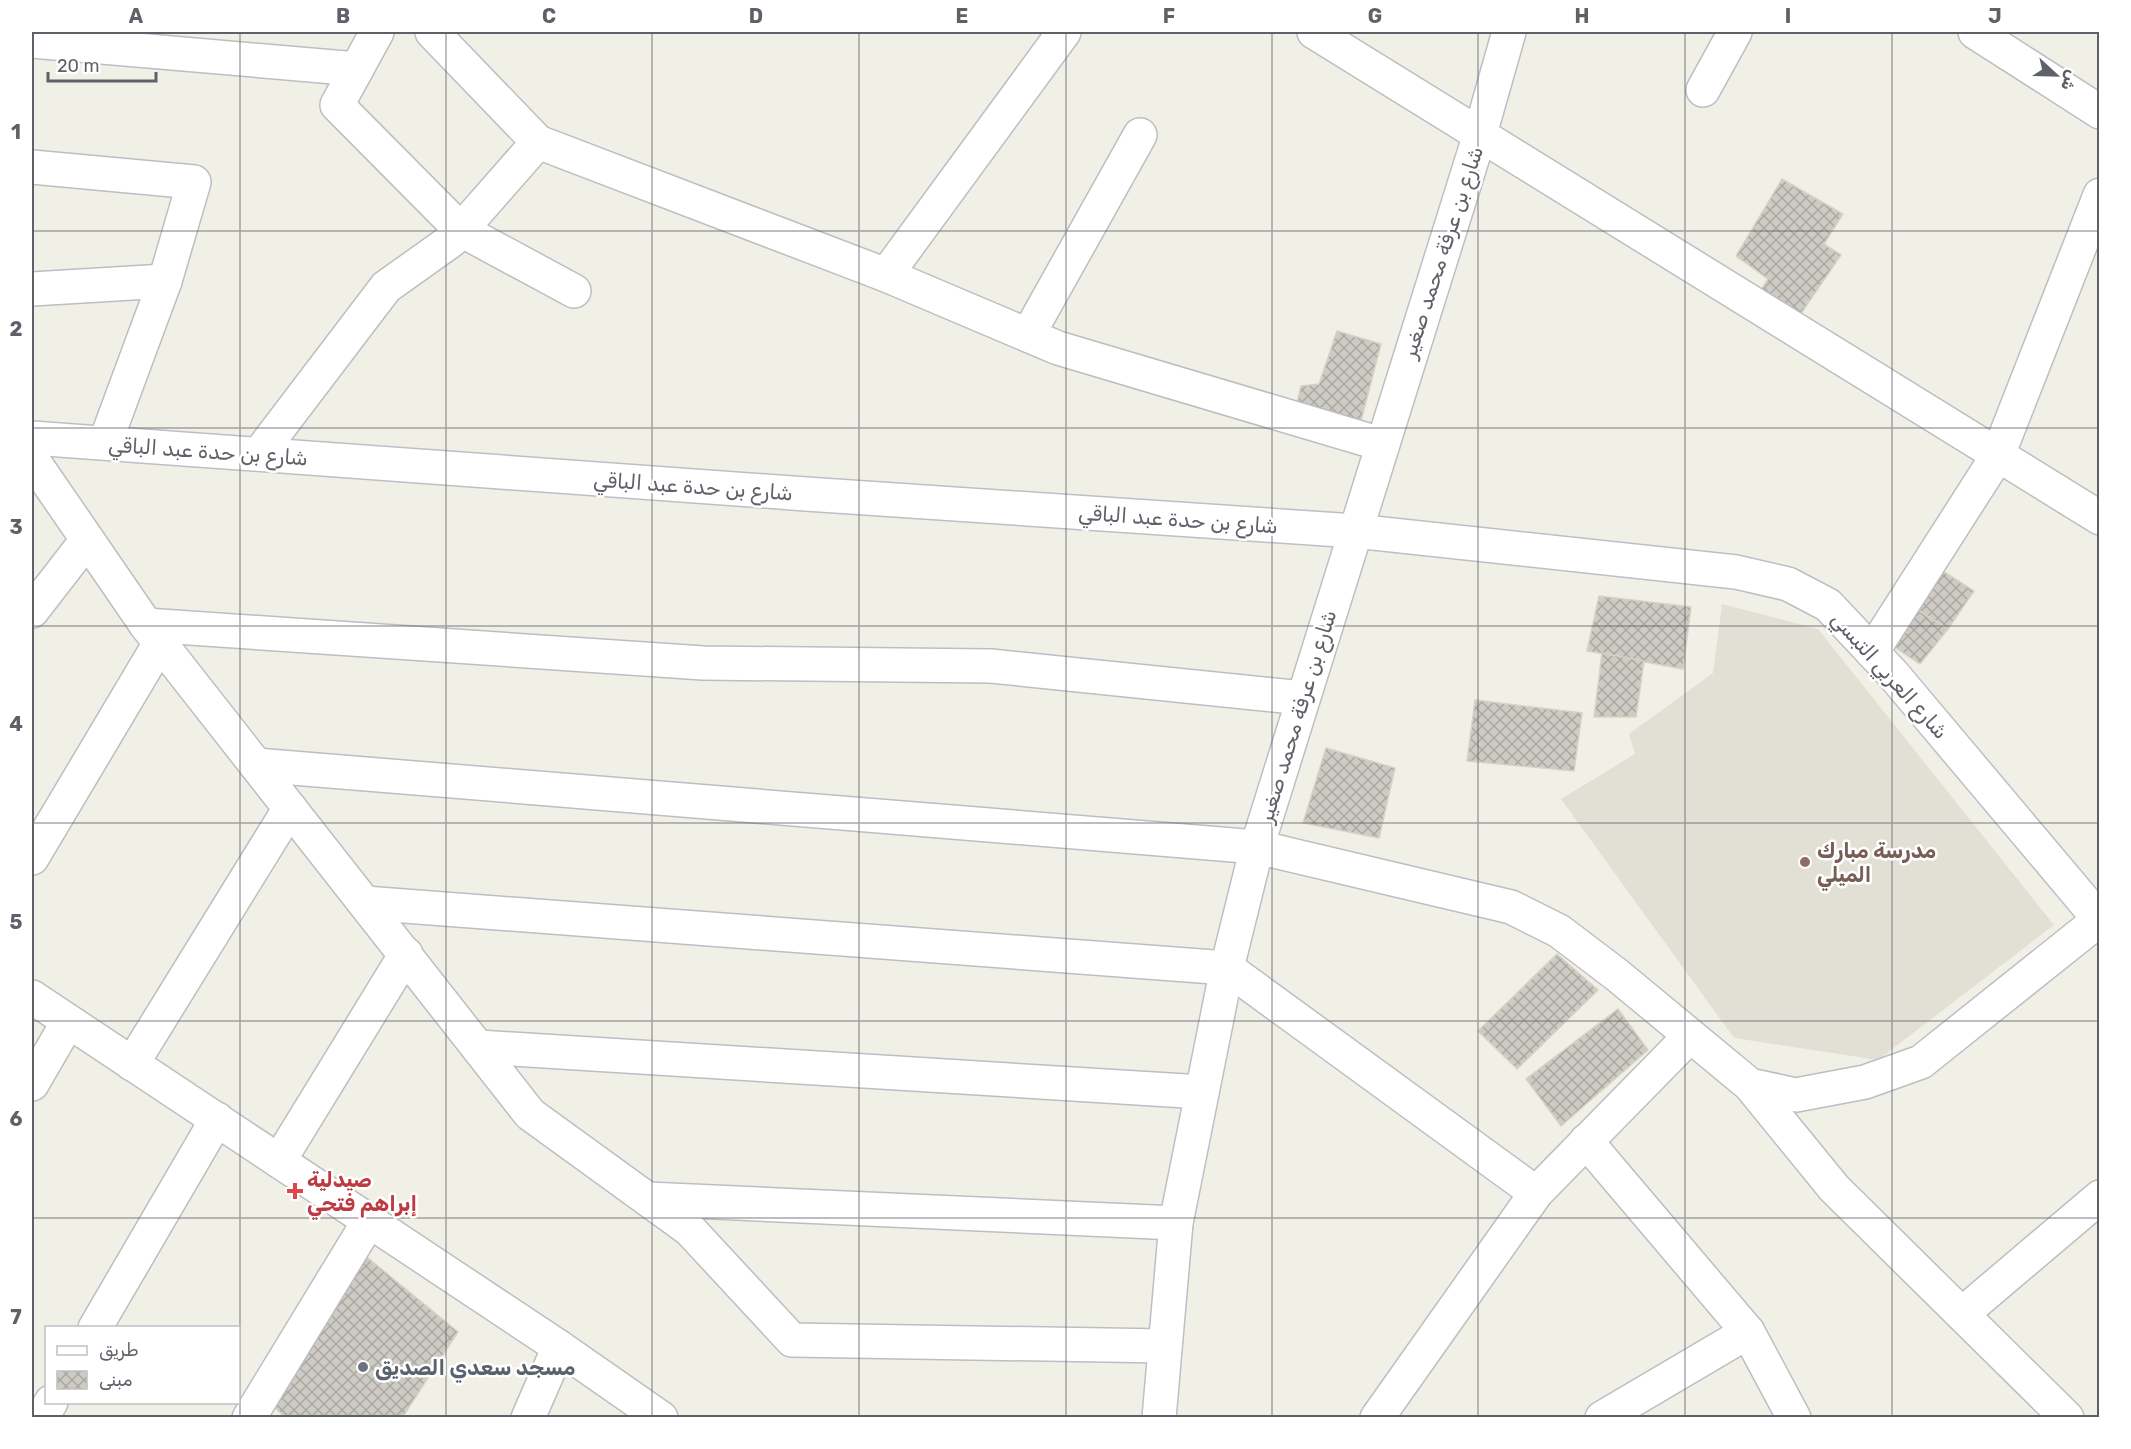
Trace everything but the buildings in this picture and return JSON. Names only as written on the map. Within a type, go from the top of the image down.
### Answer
[{"type":"street","points":[[377,32],[337,105],[461,230],[574,291]]},
{"type":"street","points":[[432,32],[538,142],[886,275],[1058,348],[1381,444]]},
{"type":"street","points":[[886,275],[1064,32]]},
{"type":"street","points":[[1314,32],[2100,518]]},
{"type":"street","name":"شارع بن عرفة محمد صغير","points":[[1160,1418],[1176,1223],[1227,968],[1257,847],[1381,444],[1480,134],[1509,32]]},
{"type":"street","points":[[1703,90],[1735,32]]},
{"type":"street","points":[[1975,32],[2100,112]]},
{"type":"street","points":[[32,41],[357,69]]},
{"type":"street","points":[[1028,335],[1140,135]]},
{"type":"street","points":[[260,454],[386,287],[452,240],[538,142]]},
{"type":"street","points":[[32,167],[194,182],[165,281],[105,443]]},
{"type":"street","points":[[1872,652],[1998,455],[2100,195]]},
{"type":"street","points":[[32,289],[165,281]]},
{"type":"street","name":"شارع بن حدة عبد الباقي","points":[[32,438],[1355,531]]},
{"type":"street","points":[[32,459],[153,634],[530,1114],[690,1230],[792,1340],[1165,1346]]},
{"type":"street","name":"شارع العربي التبسي","points":[[1355,531],[1736,572],[1788,584],[1828,605],[1872,652],[2099,920]]},
{"type":"street","points":[[32,611],[87,540]]},
{"type":"street","points":[[153,634],[703,663],[991,666],[1303,698]]},
{"type":"street","points":[[32,858],[153,634]]},
{"type":"street","points":[[256,765],[1257,847],[1510,907],[1559,932],[1617,975],[1750,1085],[1834,1188],[2067,1418]]},
{"type":"street","points":[[132,1064],[290,808]]},
{"type":"street","points":[[365,903],[1227,968],[1536,1193]]},
{"type":"street","points":[[1750,1085],[1796,1095],[1865,1082],[1921,1062],[2099,920]]},
{"type":"street","points":[[279,1161],[406,954]]},
{"type":"street","points":[[32,997],[559,1347],[661,1418]]},
{"type":"street","points":[[32,1084],[68,1022]]},
{"type":"street","points":[[1377,1418],[1536,1193],[1690,1036]]},
{"type":"street","points":[[479,1047],[1202,1092]]},
{"type":"street","points":[[96,1326],[217,1119]]},
{"type":"street","points":[[1586,1142],[1748,1332],[1794,1418]]},
{"type":"street","points":[[1962,1314],[2100,1197]]},
{"type":"street","points":[[648,1199],[1176,1223]]},
{"type":"street","points":[[249,1418],[369,1221]]},
{"type":"street","points":[[1602,1418],[1748,1332]]},
{"type":"street","points":[[528,1418],[559,1347]]},
{"type":"street","points":[[42,1418],[50,1404]]},
{"type":"shaded area","name":"مدرسة مبارك الميلي","points":[[1722,604],[1818,629],[2054,925],[1878,1060],[1734,1038],[1561,799],[1635,754],[1629,734],[1713,673]]},
{"type":"place","name":"مدرسة مبارك الميلي","points":[[1805,862]]},
{"type":"place","name":"صيدلية إبراهم فتحي","points":[[295,1191]]},
{"type":"place","name":"مسجد سعدي الصديق","points":[[363,1367]]}]
